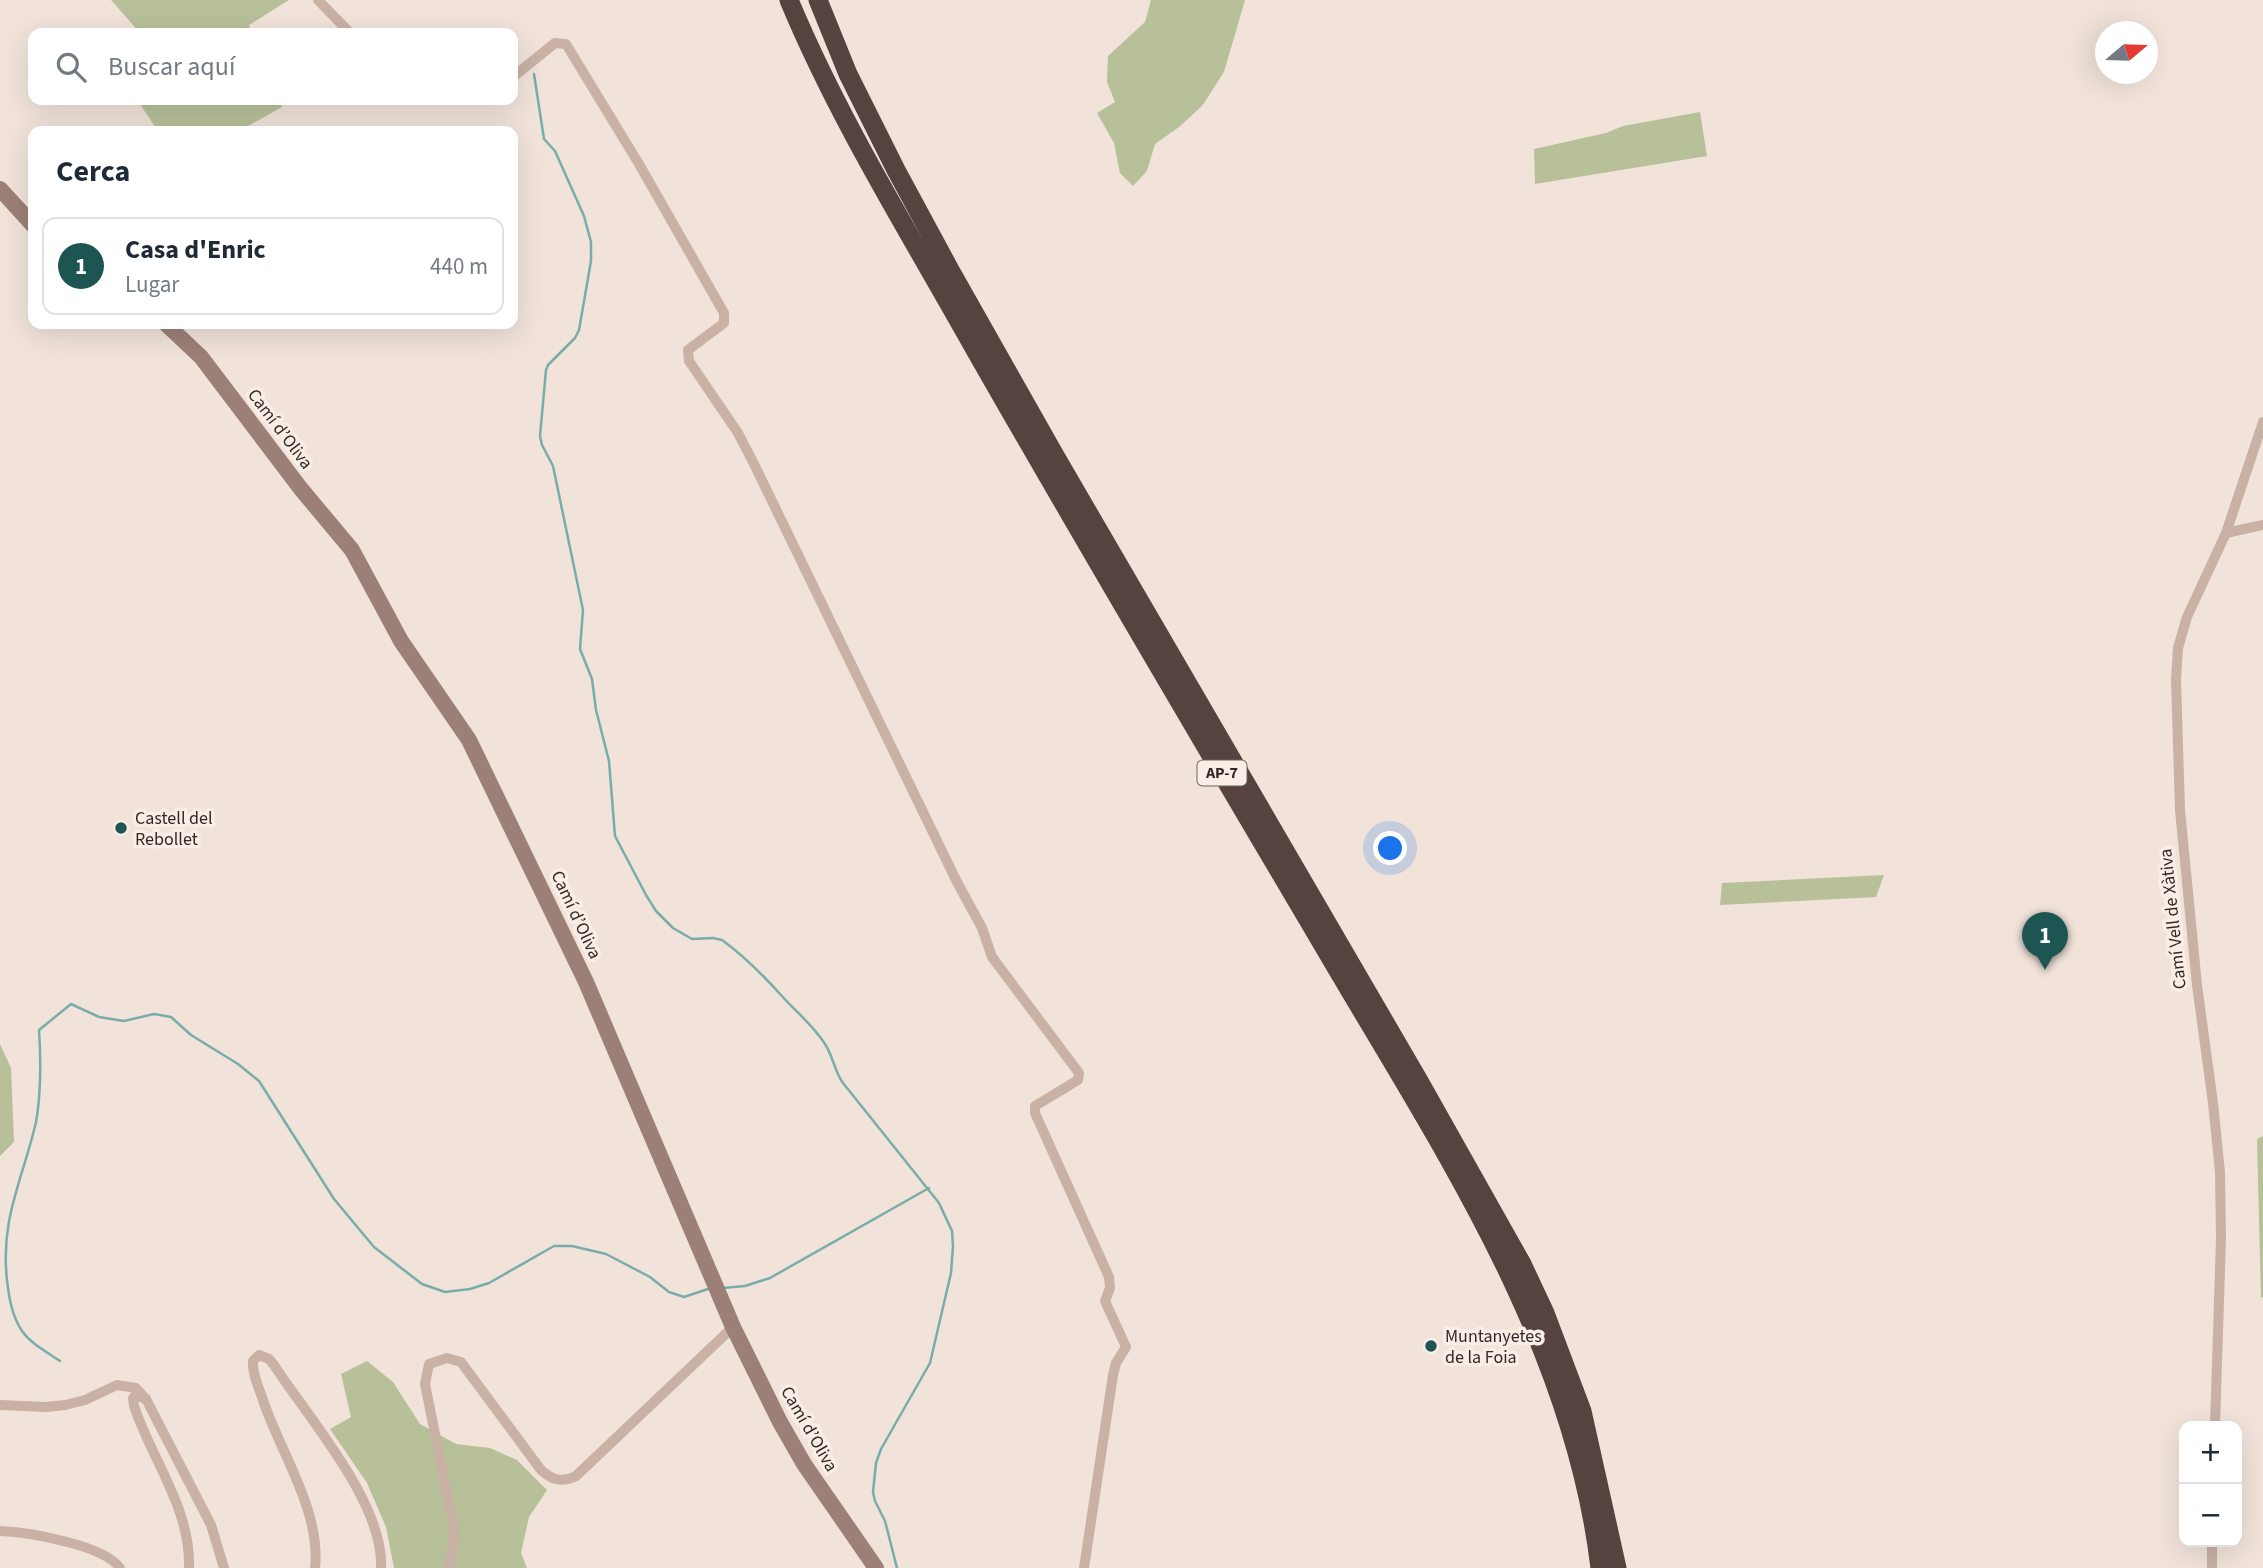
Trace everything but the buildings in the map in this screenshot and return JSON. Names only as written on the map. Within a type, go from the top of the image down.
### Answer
[{"type":"highway","name":"AP-7","points":[[789,0],[823,75],[879,181],[1039,462],[1407,1087],[1515,1283],[1544,1349],[1613,1567]]},
{"type":"highway","name":"AP-7","points":[[818,0],[848,75],[950,270],[1432,1103],[1522,1264],[1545,1313],[1582,1411],[1613,1567]]},
{"type":"highway","points":[[1581,1466],[1580,1492],[1594,1568]]},
{"type":"street","points":[[318,0],[345,28]]},
{"type":"street","points":[[518,73],[555,43],[566,44],[600,97],[724,313],[724,323],[688,350],[689,361],[738,433],[754,464],[957,883],[982,928],[992,957],[1079,1073],[1078,1080],[1035,1106],[1035,1113],[1109,1277],[1110,1288],[1105,1301],[1126,1347],[1112,1374],[1084,1568]]},
{"type":"street","points":[[0,189],[28,220]]},
{"type":"street","name":"Camí d’Oliva","points":[[171,329],[201,357],[301,489],[352,550],[401,641],[469,740],[586,982],[733,1327],[792,1446],[876,1568]]},
{"type":"street","name":"Camí Vell de Xàtiva","points":[[2215,1421],[2221,1238],[2220,1172],[2197,985],[2180,809],[2175,701],[2180,638],[2226,533],[2263,422]]},
{"type":"street","points":[[2226,533],[2263,525]]},
{"type":"street","points":[[450,1568],[454,1528],[425,1384],[429,1364],[447,1358],[461,1363],[541,1470],[549,1477],[561,1480],[576,1476],[733,1327]]},
{"type":"street","points":[[315,1568],[316,1548],[309,1512],[274,1430],[254,1372],[253,1361],[259,1355],[269,1359],[274,1365],[365,1502],[379,1539],[381,1568]]},
{"type":"street","points":[[0,1405],[65,1405],[85,1400],[112,1386],[121,1384],[136,1388],[146,1399],[206,1516],[224,1568]]},
{"type":"street","points":[[146,1399],[136,1395],[133,1398],[134,1406],[184,1521],[189,1542],[189,1568]]},
{"type":"street","points":[[0,1531],[29,1534],[72,1544],[114,1560],[120,1568]]},
{"type":"street","points":[[2212,1547],[2212,1568]]},
{"type":"green space","points":[[111,0],[289,0],[249,25],[250,28],[136,28]]},
{"type":"green space","points":[[1151,0],[1245,0],[1224,72],[1202,106],[1155,144],[1147,171],[1133,186],[1120,173],[1114,143],[1097,113],[1115,102],[1107,82],[1108,56],[1145,22]]},
{"type":"green space","points":[[140,105],[282,107],[248,126],[155,126]]},
{"type":"green space","points":[[1700,112],[1707,156],[1535,184],[1534,149],[1606,133],[1623,126]]},
{"type":"green space","points":[[1884,875],[1876,897],[1720,905],[1722,883]]},
{"type":"green space","points":[[0,1044],[11,1068],[14,1142],[0,1156]]},
{"type":"green space","points":[[2263,1136],[2263,1297],[2261,1298],[2257,1139]]},
{"type":"green space","points":[[367,1361],[393,1382],[420,1424],[456,1444],[490,1448],[517,1460],[547,1490],[529,1517],[521,1553],[527,1568],[394,1568],[386,1527],[367,1483],[330,1429],[351,1417],[341,1374]]},
{"type":"waterway","points":[[534,74],[544,139],[555,151],[584,216],[591,242],[591,261],[579,330],[546,370],[540,436],[553,466],[583,610],[580,649],[592,679],[596,710],[609,761],[615,836],[656,911],[673,928],[692,939],[722,940],[760,973],[815,1031],[828,1049],[843,1083],[939,1203],[952,1231],[951,1273],[930,1363],[881,1449],[876,1463],[873,1492],[885,1521],[897,1568]]},
{"type":"waterway","points":[[60,1361],[40,1348],[22,1331],[10,1300],[6,1258],[14,1199],[38,1111],[39,1030],[71,1004],[99,1017],[124,1021],[154,1014],[171,1017],[191,1035],[238,1064],[259,1081],[334,1199],[374,1247],[422,1284],[445,1292],[470,1289],[489,1283],[554,1246],[572,1246],[606,1254],[650,1277],[669,1292],[684,1297],[708,1289]]},
{"type":"waterway","points":[[723,1288],[745,1286],[770,1278],[929,1188]]},
{"type":"place","name":"Castell del Rebollet","points":[[121,828]]},
{"type":"place","name":"Casa d'Enric","points":[[2045,970]]},
{"type":"place","name":"Muntanyetes de la Foia","points":[[1431,1346]]}]
